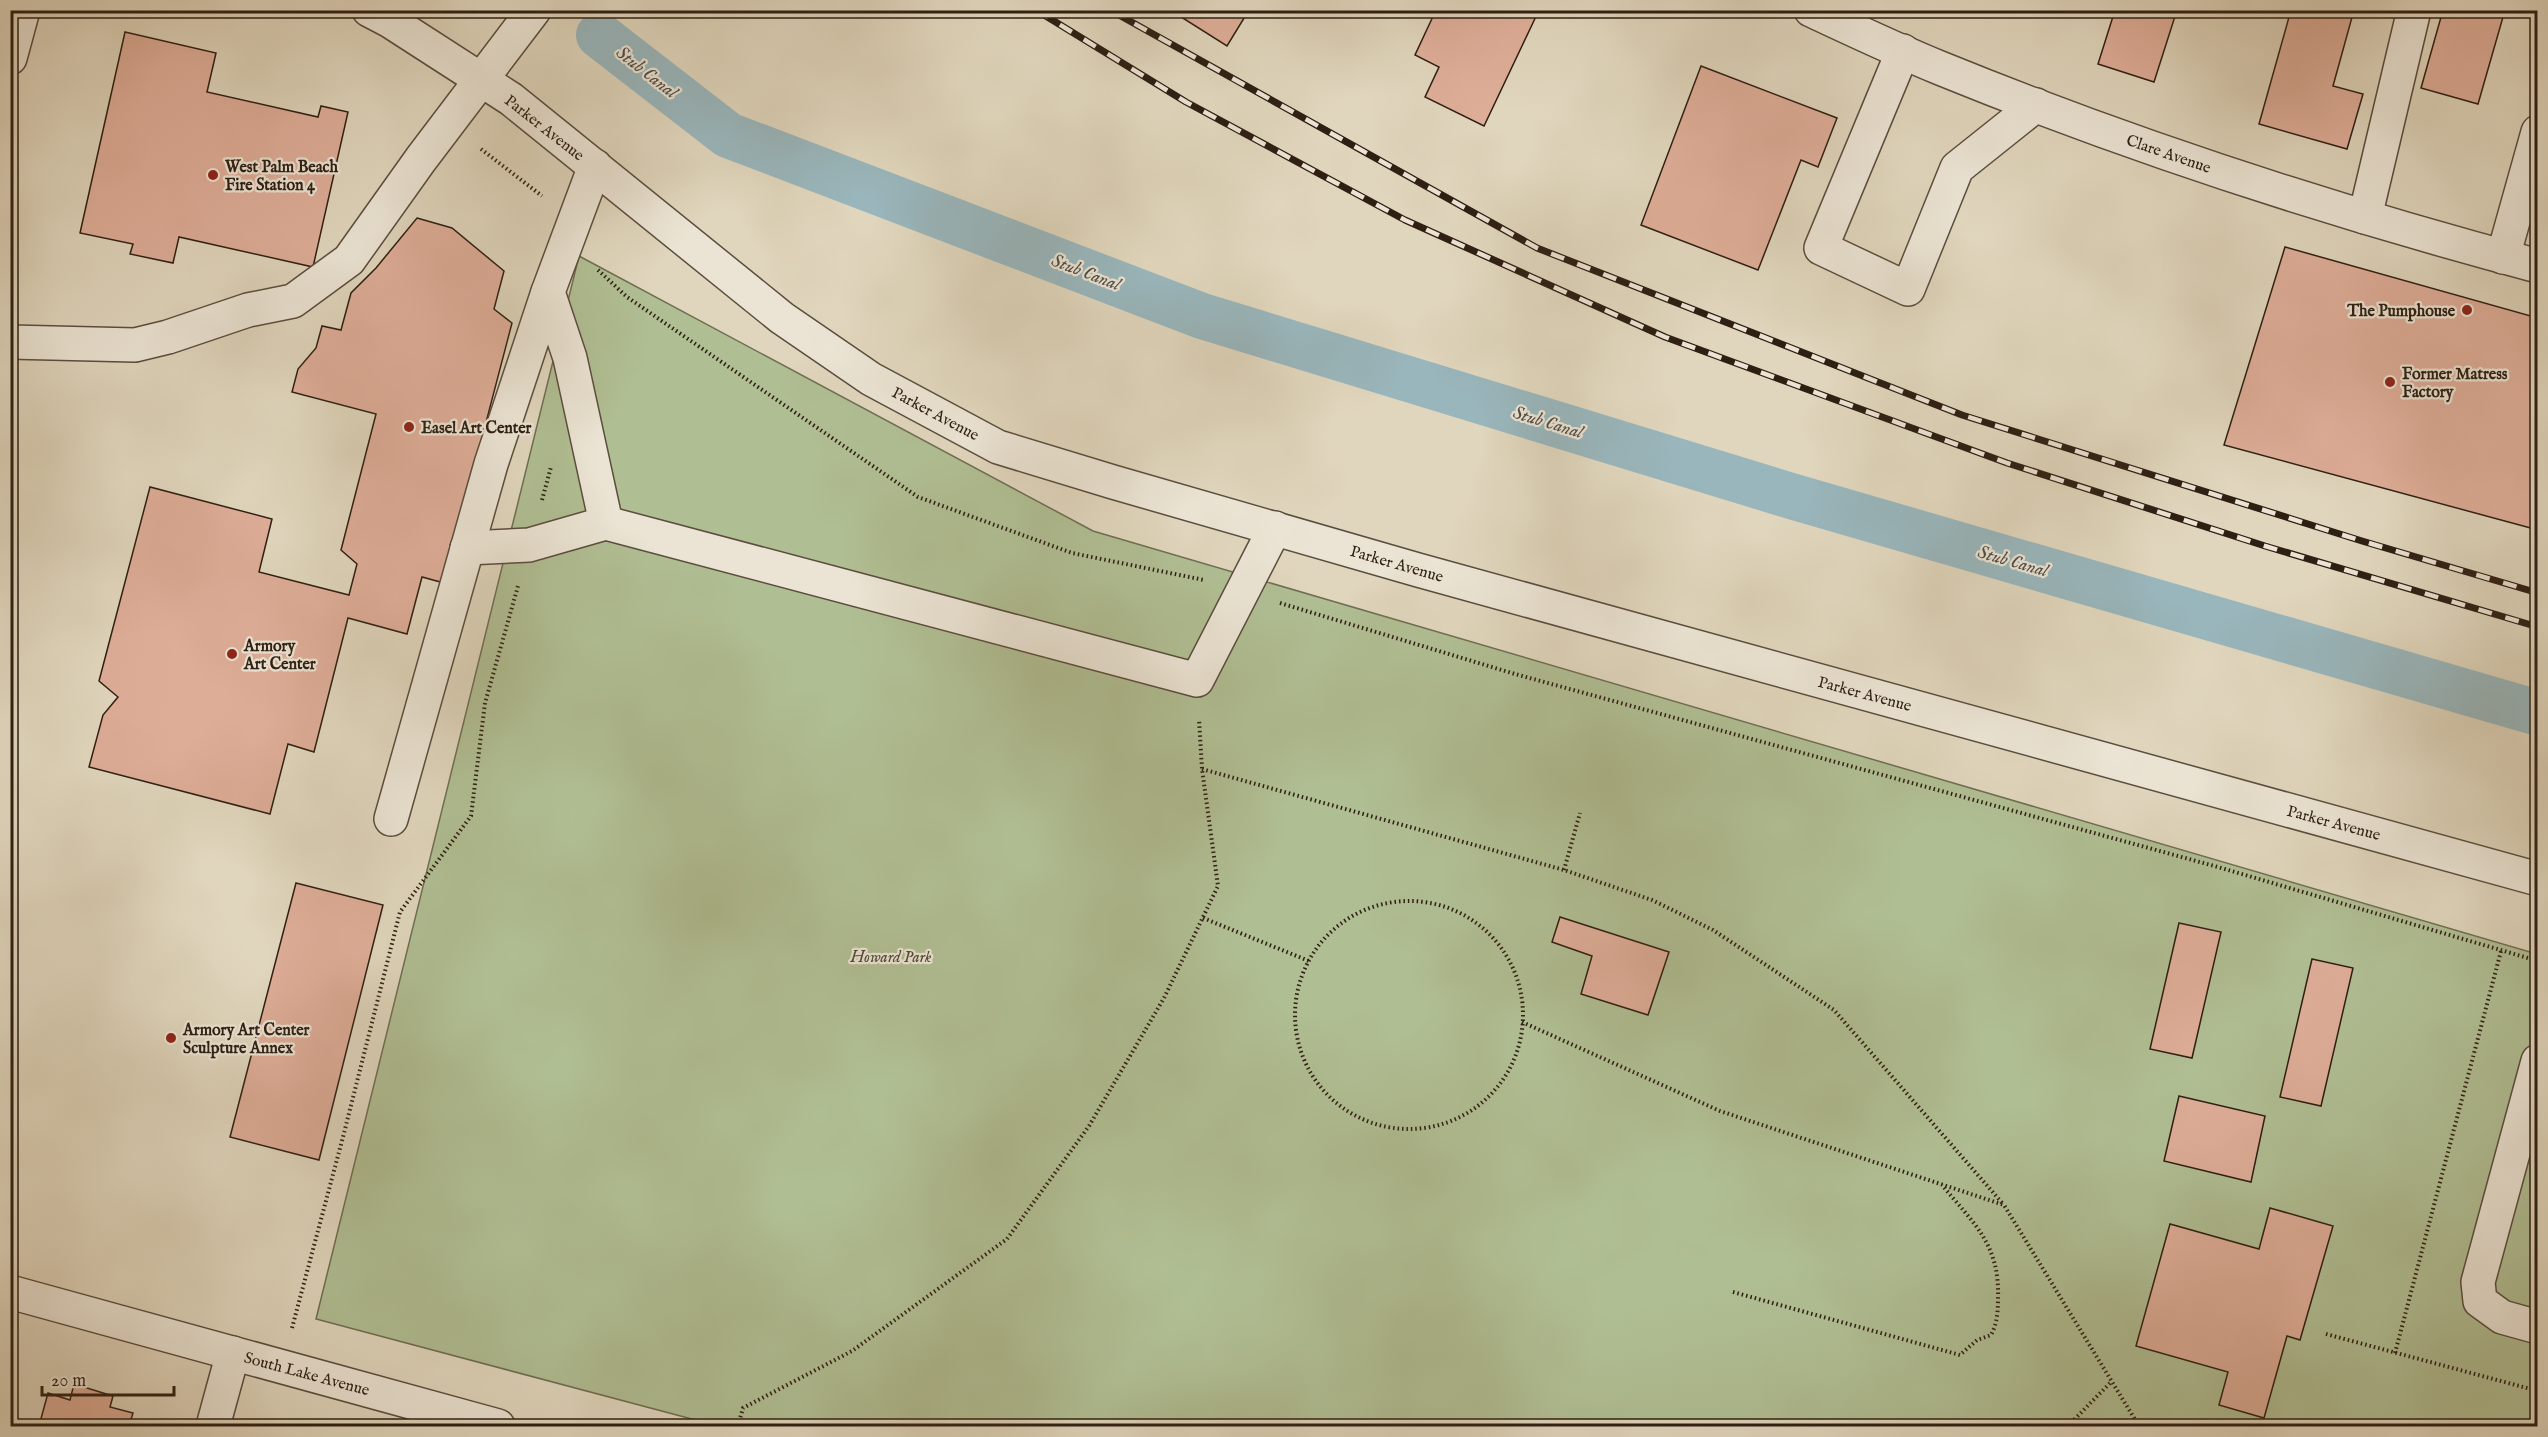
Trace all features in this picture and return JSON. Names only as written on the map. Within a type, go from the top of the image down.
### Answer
[{"type":"street","points":[[10,58],[22,10]]},
{"type":"street","name":"Parker Avenue","points":[[369,10],[482,78],[511,99],[782,318],[871,379],[998,447],[1275,528],[2538,879]]},
{"type":"street","points":[[10,342],[135,345],[168,337],[248,310],[293,301],[348,260],[534,10]]},
{"type":"street","name":"Clare Avenue","points":[[1811,10],[1939,68],[2237,177],[2365,217],[2538,266]]},
{"type":"street","points":[[2365,217],[2414,10]]},
{"type":"street","points":[[1903,51],[1821,248],[1908,289],[1956,168],[2036,105]]},
{"type":"street","points":[[2503,257],[2537,133]]},
{"type":"street","points":[[391,819],[491,464],[548,292],[595,166]]},
{"type":"street","points":[[548,292],[570,358],[606,523]]},
{"type":"street","points":[[467,548],[529,545],[606,523],[1197,680],[1275,528]]},
{"type":"street","points":[[2538,1061],[2478,1282],[2480,1301],[2502,1317],[2538,1327]]},
{"type":"street","name":"South Lake Avenue","points":[[10,1292],[498,1426]]},
{"type":"street","points":[[213,1426],[233,1353]]},
{"type":"path","points":[[592,277],[595,266],[627,297],[918,496],[1072,553],[1200,579],[1515,674],[2218,867],[2538,961]]},
{"type":"path","points":[[282,1366],[400,912],[471,816],[485,703],[552,466]]},
{"type":"path","points":[[738,1426],[743,1408],[852,1351],[1007,1239],[1089,1126],[1164,998],[1218,886],[1202,769],[1197,680]]},
{"type":"path","points":[[1202,769],[1564,870],[1652,900],[1713,930],[1834,1010],[2004,1205],[2139,1426]]},
{"type":"path","points":[[1564,870],[1580,813]]},
{"type":"path","points":[[1415,901],[1436,903],[1456,911],[1475,922],[1505,953],[1515,973],[1520,993],[1522,1022],[1516,1051],[1507,1071],[1493,1090],[1471,1110],[1428,1127],[1413,1129],[1383,1126],[1341,1107],[1319,1086],[1304,1059],[1296,1024],[1295,1002],[1309,961],[1320,943],[1335,928],[1353,915],[1373,906],[1415,901]]},
{"type":"path","points":[[1203,918],[1309,961]]},
{"type":"path","points":[[2395,1353],[2501,951]]},
{"type":"path","points":[[1522,1022],[1720,1110],[2004,1205]]},
{"type":"path","points":[[1733,1292],[1960,1355],[1977,1340],[1991,1335],[1998,1309],[1999,1283],[1993,1253],[1976,1223],[1942,1185]]},
{"type":"path","points":[[2326,1334],[2538,1391]]},
{"type":"path","points":[[2068,1426],[2111,1382]]},
{"type":"green space","name":"Howard Park","points":[[579,256],[1093,531],[2537,954],[2537,1426],[718,1426],[316,1319]]},
{"type":"building","points":[[1170,10],[1249,10],[1227,46]]},
{"type":"building","points":[[1436,10],[1539,10],[1484,126],[1425,97],[1439,67],[1415,55]]},
{"type":"building","points":[[2115,10],[2177,10],[2154,82],[2098,64]]},
{"type":"building","points":[[2291,10],[2354,10],[2333,86],[2363,94],[2347,149],[2259,124]]},
{"type":"building","points":[[2443,10],[2505,10],[2478,104],[2421,88]]},
{"type":"building","name":"West Palm Beach Fire Station 4","points":[[125,32],[216,53],[207,92],[318,117],[321,106],[348,112],[313,267],[179,237],[173,263],[130,254],[133,244],[80,233]]},
{"type":"building","points":[[1701,66],[1837,118],[1818,167],[1801,160],[1758,270],[1641,225]]},
{"type":"building","points":[[417,218],[452,228],[504,271],[494,309],[512,323],[444,583],[422,577],[407,634],[348,618],[314,752],[288,744],[270,814],[89,767],[103,715],[118,697],[99,681],[150,487],[272,519],[259,572],[349,595],[357,564],[341,550],[376,414],[292,392],[298,369],[316,348],[322,326],[341,330],[351,293],[376,268]]},
{"type":"building","name":"Former Matress Factory","points":[[2285,247],[2538,318],[2538,530],[2224,445]]},
{"type":"building","points":[[296,883],[383,905],[319,1160],[230,1137]]},
{"type":"building","points":[[1560,917],[1669,952],[1648,1015],[1581,994],[1592,956],[1552,942]]},
{"type":"building","points":[[2179,923],[2221,932],[2192,1058],[2150,1049]]},
{"type":"building","points":[[2312,959],[2353,968],[2321,1106],[2280,1097]]},
{"type":"building","points":[[2179,1096],[2265,1116],[2251,1182],[2164,1161]]},
{"type":"building","points":[[2270,1208],[2333,1226],[2300,1340],[2287,1336],[2264,1418],[2219,1405],[2228,1372],[2136,1346],[2170,1224],[2259,1249]]},
{"type":"building","points":[[74,1384],[113,1396],[110,1407],[133,1413],[129,1426],[39,1426],[48,1393],[70,1400]]},
{"type":"waterway","name":"Stub Canal","points":[[599,35],[728,135],[1202,316],[1791,496],[2538,713]]},
{"type":"railway","points":[[1036,10],[1186,102],[1405,220],[1665,337],[2007,463],[2265,546],[2538,627]]},
{"type":"railway","points":[[1110,10],[1537,248],[1962,415],[2362,541],[2538,593]]},
{"type":"place","name":"West Palm Beach Fire Station 4","points":[[213,175]]},
{"type":"place","name":"The Pumphouse","points":[[2467,310]]},
{"type":"place","name":"Former Matress Factory","points":[[2390,382]]},
{"type":"place","name":"Easel Art Center","points":[[409,427]]},
{"type":"place","name":"Armory Art Center","points":[[232,654]]},
{"type":"place","name":"Armory Art Center Sculpture Annex","points":[[171,1038]]}]
